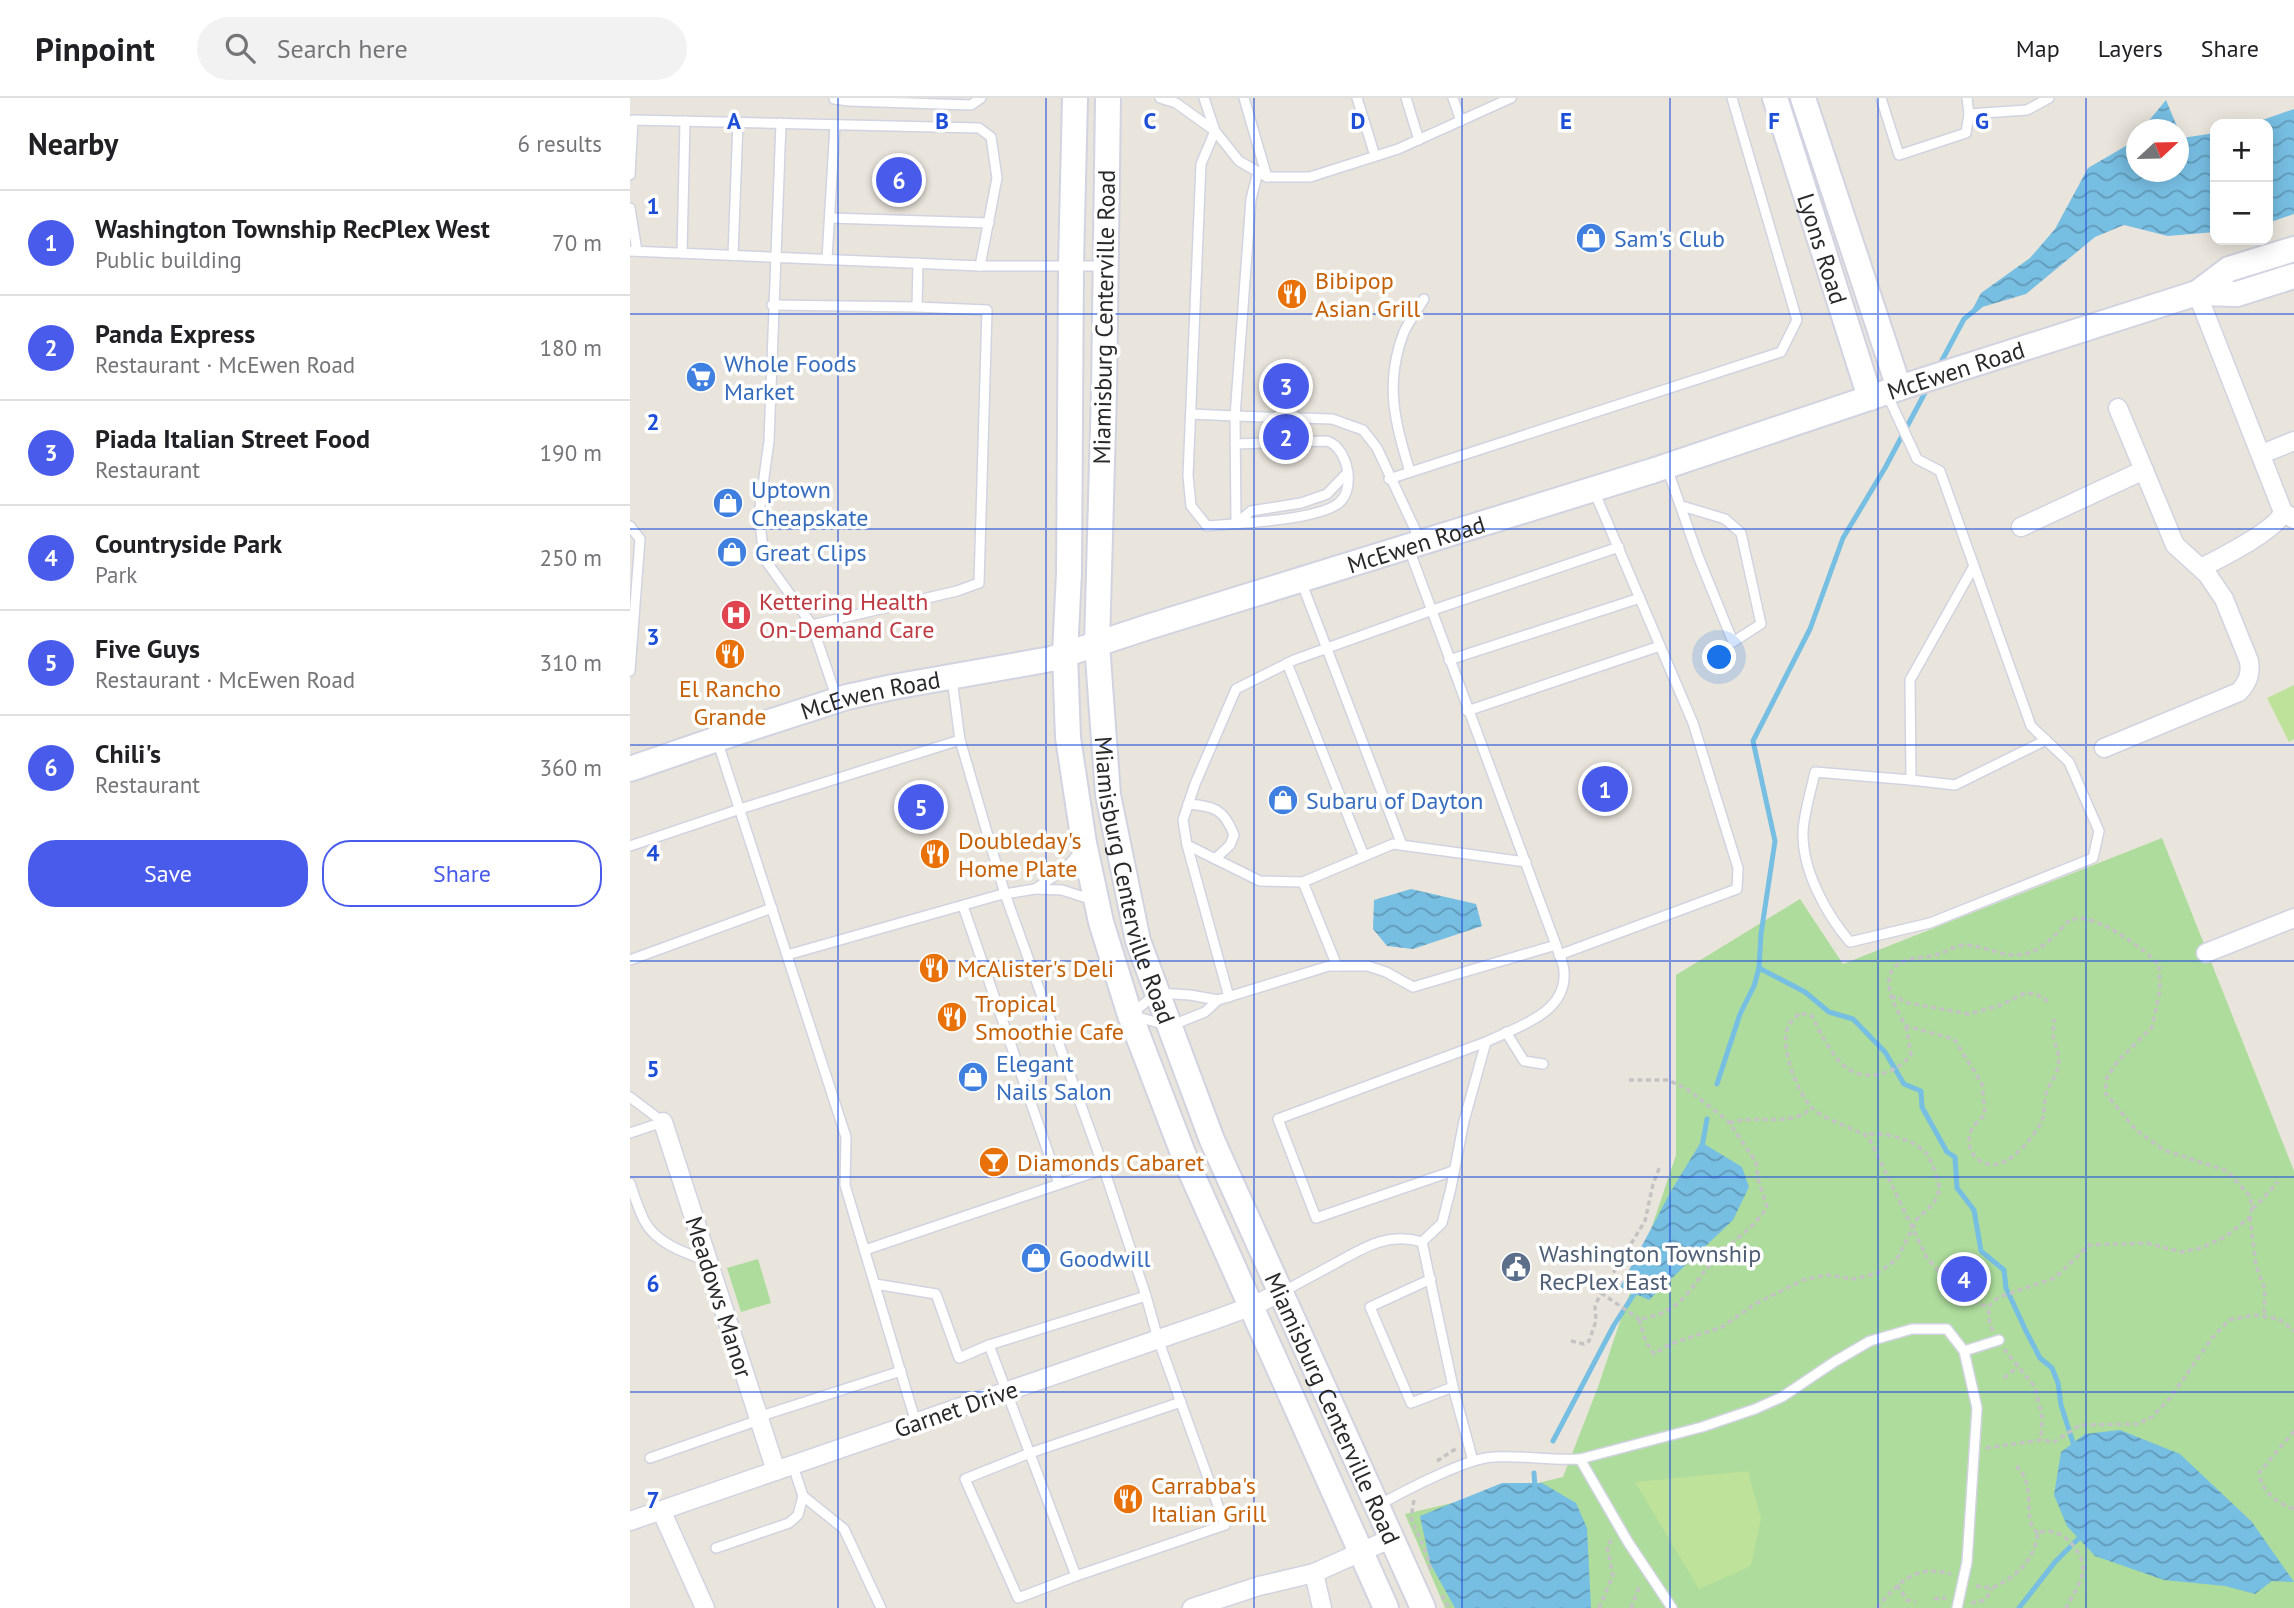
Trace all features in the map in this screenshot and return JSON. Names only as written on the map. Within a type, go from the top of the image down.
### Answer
[{"type":"main road","name":"Miamisburg Centerville Road","points":[[1075,98],[1070,531],[1065,654],[1068,738],[1096,902],[1130,1015],[1186,1161],[1386,1608]]},
{"type":"main road","name":"Miamisburg Centerville Road","points":[[1108,98],[1097,644],[1108,795],[1138,941],[1212,1140],[1280,1293],[1392,1538],[1431,1598]]},
{"type":"main road","name":"Lyons Road","points":[[1775,98],[1885,393]]},
{"type":"main road","name":"Lyons Road","points":[[1803,98],[1885,393]]},
{"type":"main road","name":"McEwen Road","points":[[630,769],[838,700],[892,687],[1028,665],[1594,489],[2197,293],[2229,269],[2294,249]]},
{"type":"main road","name":"McEwen Road","points":[[2197,293],[2236,294],[2294,276]]},
{"type":"street","points":[[2197,293],[2212,335],[2289,516],[2201,568]]},
{"type":"street","points":[[2104,748],[2239,692],[2247,682],[2251,670],[2224,599],[2201,568],[2175,545],[2118,408]]},
{"type":"street","points":[[2262,454],[2294,441]]},
{"type":"street","points":[[2021,527],[2144,470]]},
{"type":"street","points":[[2206,953],[2294,918]]},
{"type":"street","name":"Meadows Manor","points":[[663,1122],[759,1419],[784,1468]]},
{"type":"street","name":"Garnet Drive","points":[[630,1521],[1007,1392],[1252,1306],[1280,1293]]},
{"type":"street","points":[[662,1510],[705,1608]]},
{"type":"street","points":[[1192,1608],[1314,1573],[1392,1538]]},
{"type":"street","points":[[1314,1573],[1322,1608]]},
{"type":"lane","points":[[821,98],[849,102],[971,105],[981,98]]},
{"type":"lane","points":[[1160,98],[1176,103],[1215,131],[1239,161],[1263,174],[1310,177],[1419,140],[1507,99]]},
{"type":"lane","points":[[1204,98],[1215,131],[1201,164],[1188,476],[1191,506],[1207,526],[1310,513],[1336,505],[1345,492],[1348,471],[1342,451],[1333,443],[1236,444]]},
{"type":"lane","points":[[1236,523],[1235,416],[1251,199],[1263,174],[1244,98]]},
{"type":"lane","points":[[1357,98],[1375,156]]},
{"type":"lane","points":[[1406,98],[1419,140]]},
{"type":"lane","points":[[1453,98],[1461,121]]},
{"type":"lane","points":[[1389,479],[1780,352],[1797,320],[1732,98]]},
{"type":"lane","points":[[1881,98],[1899,156],[1966,133],[1968,98]]},
{"type":"lane","points":[[1969,114],[2027,110],[2049,98]]},
{"type":"lane","points":[[630,175],[633,120],[979,128],[991,137],[997,178],[980,266]]},
{"type":"lane","points":[[682,253],[685,121]]},
{"type":"lane","points":[[733,255],[738,122]]},
{"type":"lane","points":[[781,123],[772,305],[769,441],[759,514],[764,558],[812,625],[838,700]]},
{"type":"lane","points":[[827,259],[835,125]]},
{"type":"lane","points":[[630,208],[634,251],[980,266],[1106,265]]},
{"type":"lane","points":[[830,218],[989,223]]},
{"type":"lane","points":[[917,307],[918,263]]},
{"type":"lane","points":[[1410,472],[1396,427],[1391,384],[1405,332],[1424,299]]},
{"type":"lane","points":[[772,305],[987,310],[979,583],[957,591],[812,625]]},
{"type":"lane","points":[[1885,393],[1917,459],[1940,471],[2031,726],[2046,740],[2069,762],[2099,831],[2093,858],[1930,923],[1850,942],[1838,928],[1810,876],[1803,832],[1815,772],[1955,785],[2046,740]]},
{"type":"lane","points":[[1191,414],[1332,419],[1363,430],[1377,448],[1414,544],[1430,611],[1556,945],[1564,970],[1562,988],[1554,1004],[1541,1015],[1486,1042],[1278,1119],[1316,1219],[1453,1171]]},
{"type":"lane","points":[[1666,466],[1698,556],[1733,642],[1760,624],[1741,533],[1725,519],[1682,506]]},
{"type":"lane","points":[[1236,523],[1251,511],[1301,503],[1327,494],[1348,471]]},
{"type":"lane","points":[[1559,955],[1737,889],[1738,868],[1693,723],[1594,489]]},
{"type":"lane","points":[[630,526],[640,539],[630,671]]},
{"type":"lane","points":[[1229,997],[1182,820],[1236,689],[1287,663],[1326,648],[1619,547]]},
{"type":"lane","points":[[1911,780],[1910,680],[1974,566]]},
{"type":"lane","points":[[1300,579],[1402,845]]},
{"type":"lane","points":[[1449,660],[1640,598]]},
{"type":"lane","points":[[1467,711],[1660,646]]},
{"type":"lane","points":[[1287,663],[1364,856]]},
{"type":"lane","points":[[952,677],[960,740],[1005,894],[1104,1169],[1158,1339],[1181,1402],[1225,1525],[1018,1598],[965,1479],[1030,1453],[1181,1402]]},
{"type":"lane","points":[[716,739],[846,1137],[845,1185],[916,1423]]},
{"type":"lane","points":[[630,846],[960,740]]},
{"type":"lane","points":[[1188,804],[1208,806],[1219,811],[1228,820],[1234,835],[1230,845],[1215,859]]},
{"type":"lane","points":[[1035,889],[1076,858],[1084,843]]},
{"type":"lane","points":[[1187,845],[1259,881],[1303,882],[1393,844],[1526,862]]},
{"type":"lane","points":[[1303,882],[1337,966]]},
{"type":"lane","points":[[787,955],[1005,894],[1035,889],[1062,890],[1096,902]]},
{"type":"lane","points":[[962,906],[1059,1184]]},
{"type":"lane","points":[[630,960],[772,908]]},
{"type":"lane","points":[[1130,1015],[1157,993],[1218,1000],[1329,966],[1368,966],[1413,987],[1556,945]]},
{"type":"lane","points":[[1130,1015],[1170,1026],[1205,1012],[1218,1000]]},
{"type":"lane","points":[[1506,1032],[1524,1061],[1543,1064]]},
{"type":"lane","points":[[1422,1242],[1442,1223],[1471,1089],[1486,1042]]},
{"type":"lane","points":[[630,1097],[663,1122]]},
{"type":"lane","points":[[630,1133],[663,1122]]},
{"type":"lane","points":[[865,1250],[1104,1169]]},
{"type":"lane","points":[[630,1183],[645,1222],[652,1231],[679,1251],[708,1261]]},
{"type":"lane","points":[[1280,1293],[1367,1245],[1388,1239],[1422,1242]]},
{"type":"lane","points":[[1422,1242],[1453,1387],[1474,1461]]},
{"type":"lane","points":[[1431,1279],[1370,1307],[1411,1403],[1453,1387]]},
{"type":"lane","points":[[875,1284],[936,1294],[959,1358],[989,1345],[1146,1296]]},
{"type":"lane","points":[[1378,1506],[1474,1461],[1493,1457],[1580,1459],[1702,1427],[1782,1397],[1870,1340],[1912,1329],[1947,1329],[1964,1350],[1977,1408],[1964,1584],[1957,1608]]},
{"type":"lane","points":[[1964,1350],[1999,1340]]},
{"type":"lane","points":[[989,1345],[1076,1576]]},
{"type":"lane","points":[[650,1458],[901,1371]]},
{"type":"lane","points":[[1580,1459],[1623,1534],[1672,1608]]},
{"type":"lane","points":[[784,1468],[803,1496],[844,1529],[881,1608]]},
{"type":"lane","points":[[716,1548],[789,1523],[799,1515],[803,1496]]},
{"type":"path","points":[[1988,1307],[1974,1302],[1949,1283],[1927,1258],[1869,1138],[1812,1108],[1793,1074],[1785,1049],[1788,1025],[1800,1013],[1812,1016],[1821,1036],[1843,1065],[1861,1075],[1883,1074],[1902,1066],[1911,1055],[1906,1026],[1888,986],[1890,974],[1905,961],[1945,953],[1963,944],[2010,957],[2030,953],[2059,932],[2069,920],[2085,918],[2111,929],[2152,957],[2159,965],[2160,990],[2152,1027],[2118,1061],[2107,1077],[2105,1093],[2136,1130],[2164,1150],[2227,1171],[2250,1196],[2256,1266],[2265,1289],[2264,1316]]},
{"type":"path","points":[[1891,997],[1900,998],[1903,1002],[1969,1014],[2001,1005],[2025,993],[2036,994],[2051,1003]]},
{"type":"path","points":[[1906,1026],[1954,1038],[1982,1084],[1985,1114],[1971,1131],[1969,1146],[1976,1159],[1991,1166],[2003,1163],[2018,1152],[2043,1121],[2046,1092],[2059,1065],[2053,1035],[2054,1019]]},
{"type":"path","points":[[1629,1080],[1668,1080],[1687,1089],[1729,1123],[1756,1162],[1767,1207],[1760,1218],[1718,1255],[1686,1297],[1669,1311],[1639,1319]]},
{"type":"path","points":[[1729,1123],[1740,1119],[1782,1119],[1806,1114],[1812,1108]]},
{"type":"path","points":[[1601,1293],[1639,1319],[1646,1342],[1654,1354],[1670,1344],[1722,1326],[1755,1304],[1803,1280],[1827,1275],[1854,1279],[1878,1273],[1897,1259],[1917,1219],[1934,1203],[1940,1189],[1927,1154],[1915,1145],[1892,1136],[1864,1134]]},
{"type":"path","points":[[1571,1341],[1584,1344],[1589,1341],[1596,1321],[1595,1306],[1645,1221],[1660,1166]]},
{"type":"path","points":[[2252,1207],[2278,1182]]},
{"type":"path","points":[[1988,1307],[1999,1297],[2055,1278],[2089,1245],[2147,1243],[2181,1252],[2201,1248],[2225,1237],[2250,1217]]},
{"type":"path","points":[[1988,1307],[1990,1325],[2035,1387],[2042,1416],[2041,1440]]},
{"type":"path","points":[[1974,1450],[2041,1440],[2054,1441],[2080,1425],[2137,1424],[2152,1417],[2170,1398],[2212,1338],[2229,1320],[2264,1316],[2279,1319],[2294,1331]]},
{"type":"path","points":[[2004,1378],[2018,1367]]},
{"type":"path","points":[[2294,1431],[2259,1473],[2260,1482],[2268,1493],[2294,1509]]},
{"type":"path","points":[[1432,1466],[1442,1455],[1469,1442]]},
{"type":"path","points":[[2016,1466],[2023,1472],[2028,1485],[2029,1523],[2038,1532]]},
{"type":"path","points":[[1418,1488],[1411,1518],[1427,1555],[1434,1583]]},
{"type":"path","points":[[1877,1608],[1897,1585],[1911,1574],[1938,1571],[1956,1576],[1964,1584],[1992,1588],[2022,1570],[2036,1545],[2038,1532]]},
{"type":"path","points":[[2038,1532],[2055,1532],[2068,1541],[2079,1554],[2083,1572],[2066,1608]]},
{"type":"path","points":[[1599,1608],[1613,1576],[1607,1547],[1612,1539],[1623,1534]]},
{"type":"path","points":[[1631,1608],[1642,1582],[1650,1577]]},
{"type":"path","points":[[1897,1585],[1906,1600],[1916,1602]]},
{"type":"path","points":[[1431,1598],[1449,1608]]},
{"type":"green space","points":[[2294,685],[2294,739],[2289,742],[2267,698]]},
{"type":"green space","points":[[2162,838],[2294,1171],[2294,1608],[1445,1608],[1405,1514],[1563,1477],[1598,1387],[1676,1155],[1676,975],[1800,899],[1843,964]]},
{"type":"green space","points":[[758,1259],[771,1303],[741,1312],[727,1268]]},
{"type":"green space","points":[[1748,1471],[1761,1519],[1751,1566],[1699,1589],[1635,1482]]},
{"type":"water","points":[[2166,100],[2174,119],[2150,119]]},
{"type":"water","points":[[2294,109],[2294,214],[2273,221],[2273,119],[2265,119]]},
{"type":"water","points":[[2210,134],[2210,232],[2168,236],[2124,225],[2095,237],[2026,294],[1972,310],[1981,293],[2030,258],[2055,229],[2088,168],[2126,146],[2126,182],[2189,182],[2189,137]]},
{"type":"water","points":[[1411,889],[1476,904],[1482,926],[1413,949],[1387,946],[1373,929],[1374,900]]},
{"type":"water","points":[[1701,1142],[1742,1167],[1749,1187],[1733,1220],[1649,1300],[1620,1287],[1671,1191]]},
{"type":"water","points":[[2120,1430],[2180,1454],[2252,1522],[2294,1582],[2272,1581],[2255,1594],[2225,1586],[2164,1580],[2095,1556],[2067,1526],[2054,1495],[2061,1452],[2085,1434]]},
{"type":"water","points":[[1502,1483],[1542,1483],[1576,1503],[1587,1528],[1591,1608],[1455,1608],[1430,1563],[1420,1516]]},
{"type":"waterway","points":[[1939,366],[1964,319],[1980,306]]},
{"type":"waterway","points":[[1717,1084],[1740,1014],[1754,986],[1759,968],[1761,934],[1775,841],[1753,741],[1810,629],[1843,538],[1885,468],[1928,387]]},
{"type":"waterway","points":[[1759,968],[1805,992],[1829,1012],[1853,1019],[1885,1052],[1904,1084],[1921,1091],[1922,1107],[1947,1152],[1955,1157],[1957,1188],[1974,1210],[1981,1251],[2004,1270],[2006,1288],[2026,1331],[2040,1358],[2052,1368],[2075,1449]]},
{"type":"waterway","points":[[1702,1147],[1707,1119]]},
{"type":"waterway","points":[[1553,1441],[1614,1325],[1638,1288]]},
{"type":"waterway","points":[[1534,1473],[1535,1488]]},
{"type":"waterway","points":[[2019,1608],[2055,1562],[2084,1533]]},
{"type":"place","name":"Chili's","points":[[899,180]]},
{"type":"place","name":"Sam's Club","points":[[1591,238]]},
{"type":"place","name":"Bibipop Asian Grill","points":[[1292,294]]},
{"type":"place","name":"Whole Foods Market","points":[[701,377]]},
{"type":"place","name":"Piada Italian Street Food","points":[[1286,386]]},
{"type":"place","name":"Panda Express","points":[[1286,437]]},
{"type":"place","name":"Uptown Cheapskate","points":[[728,503]]},
{"type":"place","name":"Great Clips","points":[[732,552]]},
{"type":"place","name":"Kettering Health On-Demand Care","points":[[736,615]]},
{"type":"place","name":"El Rancho Grande","points":[[730,654]]},
{"type":"place","name":"Washington Township RecPlex West","points":[[1605,789]]},
{"type":"place","name":"Subaru of Dayton","points":[[1283,800]]},
{"type":"place","name":"Five Guys","points":[[921,807]]},
{"type":"place","name":"Doubleday's Home Plate","points":[[935,854]]},
{"type":"place","name":"McAlister's Deli","points":[[934,968]]},
{"type":"place","name":"Tropical Smoothie Cafe","points":[[952,1017]]},
{"type":"place","name":"Elegant Nails Salon","points":[[973,1077]]},
{"type":"place","name":"Diamonds Cabaret","points":[[994,1162]]},
{"type":"place","name":"Goodwill","points":[[1036,1258]]},
{"type":"place","name":"Washington Township RecPlex East","points":[[1516,1267]]},
{"type":"place","name":"Countryside Park","points":[[1964,1279]]},
{"type":"place","name":"Carrabba's Italian Grill","points":[[1128,1499]]}]
